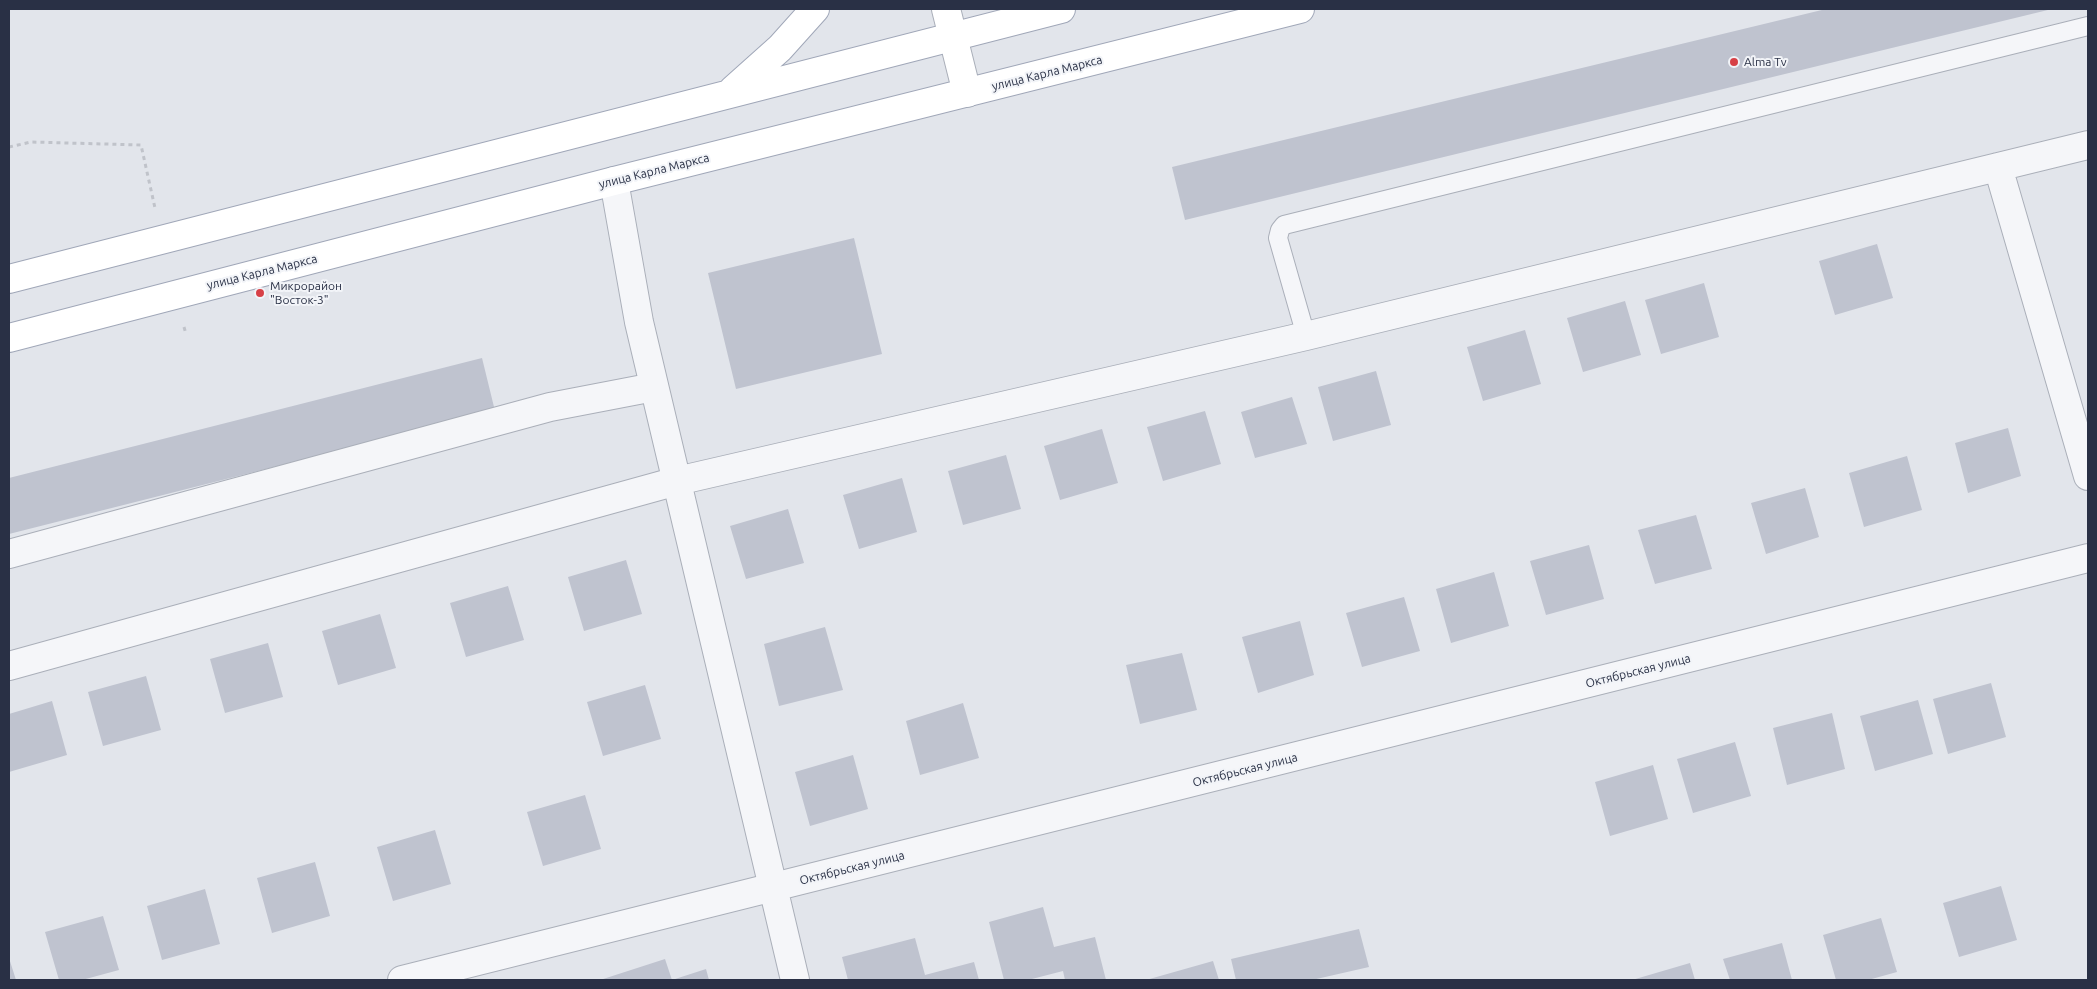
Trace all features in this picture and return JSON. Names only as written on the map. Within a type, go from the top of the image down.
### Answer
[{"type":"main road","points":[[730,93],[780,48],[815,9]]},
{"type":"main road","points":[[946,9],[967,93]]},
{"type":"main road","points":[[9,279],[953,35],[1061,9]]},
{"type":"main road","name":"улица Карла Маркса","points":[[9,338],[614,181],[1300,9]]},
{"type":"street","points":[[9,666],[677,481],[1306,336],[2088,145]]},
{"type":"street","points":[[1998,167],[2088,476]]},
{"type":"street","points":[[614,181],[639,322],[795,980]]},
{"type":"street","points":[[9,554],[550,407],[654,386]]},
{"type":"street","name":"Октябрьская улица","points":[[402,980],[2088,558]]},
{"type":"lane","points":[[1306,336],[1278,238],[1280,230],[1284,225],[2088,26]]},
{"type":"path","points":[[9,147],[31,142],[141,145],[162,240]]},
{"type":"building","points":[[1826,9],[2052,9],[1185,220],[1172,167]]},
{"type":"building","points":[[854,238],[882,354],[736,389],[708,273]]},
{"type":"building","points":[[1877,244],[1893,298],[1835,315],[1819,261]]},
{"type":"building","points":[[1704,283],[1719,337],[1661,354],[1645,300]]},
{"type":"building","points":[[1625,301],[1641,355],[1583,372],[1567,318]]},
{"type":"building","points":[[1525,330],[1541,384],[1483,401],[1467,347]]},
{"type":"building","points":[[482,358],[495,411],[9,534],[9,478]]},
{"type":"building","points":[[1376,371],[1391,425],[1333,441],[1318,387]]},
{"type":"building","points":[[1292,397],[1307,444],[1255,458],[1241,412]]},
{"type":"building","points":[[1205,411],[1221,464],[1163,481],[1147,427]]},
{"type":"building","points":[[2008,428],[2021,476],[1968,493],[1955,443]]},
{"type":"building","points":[[1102,429],[1118,483],[1060,500],[1044,446]]},
{"type":"building","points":[[1006,455],[1021,509],[963,525],[948,471]]},
{"type":"building","points":[[1907,456],[1922,510],[1864,527],[1849,473]]},
{"type":"building","points":[[902,478],[917,532],[859,549],[843,495]]},
{"type":"building","points":[[1805,488],[1819,537],[1766,554],[1751,503]]},
{"type":"building","points":[[788,509],[804,563],[746,579],[730,526]]},
{"type":"building","points":[[1696,515],[1712,569],[1655,584],[1638,530]]},
{"type":"building","points":[[1589,545],[1604,599],[1546,615],[1530,561]]},
{"type":"building","points":[[626,560],[642,614],[584,631],[568,577]]},
{"type":"building","points":[[1494,572],[1509,626],[1451,643],[1436,589]]},
{"type":"building","points":[[508,586],[524,640],[466,657],[450,603]]},
{"type":"building","points":[[1404,597],[1420,651],[1362,667],[1346,613]]},
{"type":"building","points":[[380,614],[396,668],[338,685],[322,631]]},
{"type":"building","points":[[1300,621],[1314,675],[1258,693],[1242,637]]},
{"type":"building","points":[[825,627],[843,690],[779,706],[764,644]]},
{"type":"building","points":[[268,643],[283,697],[225,713],[210,659]]},
{"type":"building","points":[[1182,653],[1197,710],[1140,724],[1126,665]]},
{"type":"building","points":[[146,676],[161,730],[103,746],[88,692]]},
{"type":"building","points":[[1991,683],[2006,737],[1948,754],[1933,699]]},
{"type":"building","points":[[645,685],[661,739],[603,756],[587,702]]},
{"type":"building","points":[[1918,700],[1933,754],[1875,771],[1860,716]]},
{"type":"building","points":[[52,701],[67,755],[9,772],[9,714]]},
{"type":"building","points":[[963,703],[979,758],[920,775],[906,721]]},
{"type":"building","points":[[1832,713],[1845,769],[1787,785],[1773,728]]},
{"type":"building","points":[[1735,742],[1751,796],[1693,813],[1677,759]]},
{"type":"building","points":[[853,755],[868,809],[810,826],[795,772]]},
{"type":"building","points":[[1653,765],[1668,819],[1610,836],[1595,782]]},
{"type":"building","points":[[585,795],[601,849],[543,866],[527,812]]},
{"type":"building","points":[[435,830],[451,884],[393,901],[377,847]]},
{"type":"building","points":[[315,862],[330,916],[272,933],[257,878]]},
{"type":"building","points":[[2001,886],[2017,940],[1959,957],[1943,903]]},
{"type":"building","points":[[205,889],[220,944],[162,960],[147,906]]},
{"type":"building","points":[[1043,907],[1054,947],[1095,937],[1106,980],[1065,980],[1063,971],[1028,980],[1004,980],[989,922]]},
{"type":"building","points":[[103,916],[119,970],[82,980],[59,980],[45,932]]},
{"type":"building","points":[[1881,918],[1897,972],[1868,980],[1836,980],[1823,935]]},
{"type":"building","points":[[1359,929],[1369,967],[1312,980],[1236,980],[1231,959]]},
{"type":"building","points":[[915,938],[925,975],[974,962],[979,980],[848,980],[842,957]]},
{"type":"building","points":[[1782,943],[1792,980],[1730,980],[1723,959]]},
{"type":"building","points":[[9,958],[16,980],[9,980]]},
{"type":"building","points":[[665,959],[672,980],[600,980]]},
{"type":"building","points":[[1213,961],[1219,980],[1146,980]]},
{"type":"building","points":[[1690,963],[1695,980],[1632,980]]},
{"type":"building","points":[[706,969],[709,980],[672,980]]},
{"type":"place","name":"Alma Tv","points":[[1734,62]]},
{"type":"place","name":"Микрорайон \"Восток-3\"","points":[[260,293]]}]
